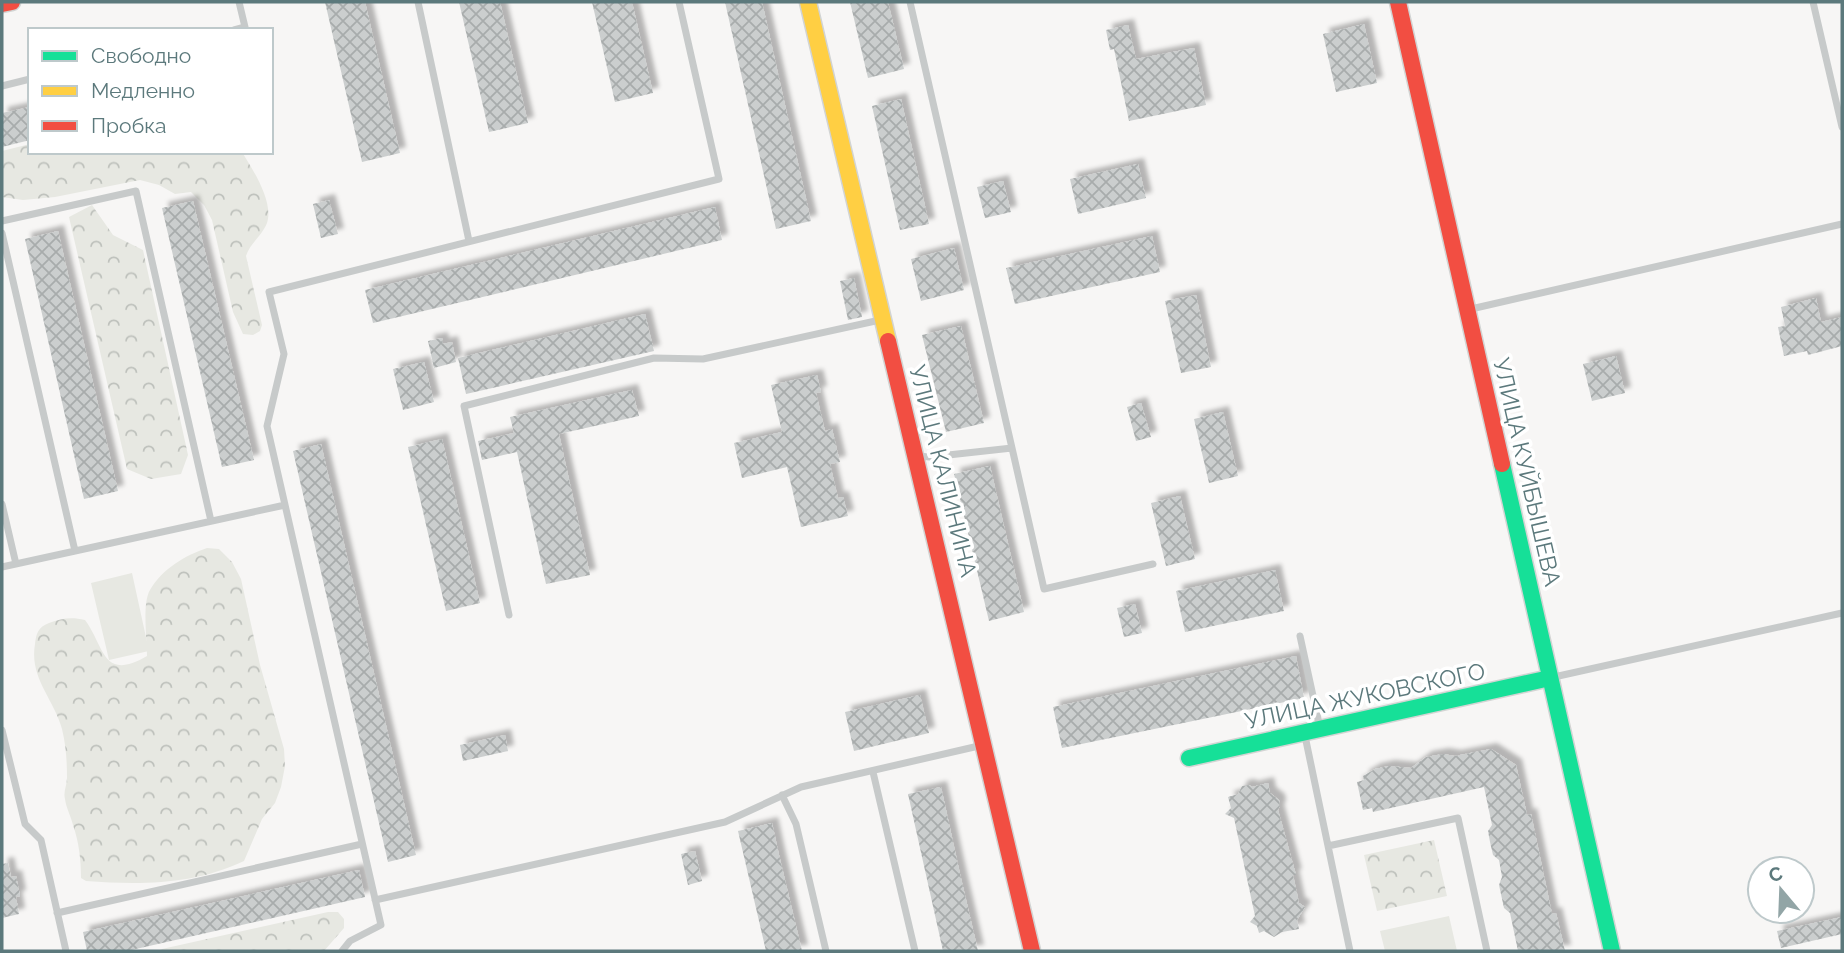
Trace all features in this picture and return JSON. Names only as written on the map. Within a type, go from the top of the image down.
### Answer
[{"type":"street","points":[[2,4],[12,2]]},
{"type":"street","name":"УЛИЦА КАЛИНИНА","points":[[808,2],[863,246],[986,744],[1032,951]]},
{"type":"street","name":"УЛИЦА КУЙБЫШЕВА","points":[[1398,2],[1612,951]]},
{"type":"street","name":"УЛИЦА ЖУКОВСКОГО","points":[[1189,758],[1550,678]]},
{"type":"lane","points":[[239,2],[245,27],[241,28]]},
{"type":"lane","points":[[418,2],[469,242]]},
{"type":"lane","points":[[342,951],[350,941],[381,925],[267,426],[284,354],[269,292],[719,179],[679,2]]},
{"type":"lane","points":[[910,2],[1044,589],[1153,564]]},
{"type":"lane","points":[[1813,2],[1842,127]]},
{"type":"lane","points":[[2,86],[28,80]]},
{"type":"lane","points":[[2,220],[136,191],[211,521]]},
{"type":"lane","points":[[1468,310],[1842,224]]},
{"type":"lane","points":[[2,233],[75,551]]},
{"type":"lane","points":[[509,615],[464,406],[654,358],[703,359],[883,319]]},
{"type":"lane","points":[[917,456],[1012,448]]},
{"type":"lane","points":[[2,505],[16,564]]},
{"type":"lane","points":[[2,567],[285,505]]},
{"type":"lane","points":[[1550,678],[1842,613]]},
{"type":"lane","points":[[1300,636],[1328,846],[1350,951]]},
{"type":"lane","points":[[2,730],[24,824],[41,840],[66,951]]},
{"type":"lane","points":[[375,900],[725,822],[801,787],[986,744]]},
{"type":"lane","points":[[873,772],[915,951]]},
{"type":"lane","points":[[782,795],[796,824],[826,951]]},
{"type":"lane","points":[[1328,846],[1458,818],[1487,951]]},
{"type":"lane","points":[[57,913],[362,844]]},
{"type":"green space","points":[[28,144],[28,154],[243,154],[261,186],[268,206],[267,223],[246,256],[262,325],[260,331],[253,335],[243,334],[233,312],[212,220],[204,205],[191,192],[175,194],[159,185],[140,180],[55,197],[23,200],[2,197],[2,151]]},
{"type":"green space","points":[[92,205],[113,235],[143,250],[188,455],[181,474],[151,479],[127,469],[69,217]]},
{"type":"green space","points":[[207,548],[219,549],[232,562],[241,579],[260,665],[284,749],[285,766],[281,787],[275,803],[262,819],[244,861],[206,875],[166,882],[86,881],[81,878],[78,844],[66,806],[67,766],[62,729],[36,667],[34,656],[37,634],[42,627],[54,621],[71,618],[85,620],[107,658],[113,663],[132,663],[147,656],[146,612],[150,590],[175,564]]},
{"type":"green space","points":[[132,573],[149,651],[109,660],[91,583]]},
{"type":"green space","points":[[1434,840],[1447,896],[1377,911],[1364,855]]},
{"type":"green space","points":[[338,912],[344,919],[344,928],[324,951],[160,951],[162,949]]},
{"type":"green space","points":[[1449,916],[1457,951],[1385,951],[1380,931]]},
{"type":"building","points":[[325,2],[365,2],[400,153],[362,162]]},
{"type":"building","points":[[459,2],[500,2],[528,123],[489,132]]},
{"type":"building","points":[[592,2],[632,2],[653,93],[615,102]]},
{"type":"building","points":[[725,2],[762,2],[811,221],[776,229]]},
{"type":"building","points":[[850,2],[888,2],[904,69],[868,78]]},
{"type":"building","points":[[1364,24],[1377,83],[1336,92],[1323,34]]},
{"type":"building","points":[[1128,25],[1136,59],[1194,48],[1206,105],[1129,121],[1114,49],[1110,50],[1106,30]]},
{"type":"building","points":[[901,99],[929,224],[900,230],[872,106]]},
{"type":"building","points":[[28,107],[28,140],[2,147],[2,113]]},
{"type":"building","points":[[1138,164],[1146,198],[1078,214],[1070,179]]},
{"type":"building","points":[[1003,181],[1011,212],[985,218],[977,187]]},
{"type":"building","points":[[329,200],[338,234],[321,238],[313,204]]},
{"type":"building","points":[[193,201],[254,460],[222,467],[162,208]]},
{"type":"building","points":[[715,207],[722,240],[373,323],[365,290]]},
{"type":"building","points":[[58,231],[118,491],[84,499],[25,239]]},
{"type":"building","points":[[1152,236],[1160,272],[1015,304],[1006,268]]},
{"type":"building","points":[[954,248],[964,290],[921,301],[911,259]]},
{"type":"building","points":[[854,278],[862,317],[848,320],[840,281]]},
{"type":"building","points":[[1196,295],[1211,367],[1181,373],[1165,301]]},
{"type":"building","points":[[1816,298],[1821,322],[1842,317],[1842,346],[1808,355],[1807,351],[1784,356],[1778,327],[1785,326],[1781,307]]},
{"type":"building","points":[[645,314],[654,351],[466,394],[458,358]]},
{"type":"building","points":[[961,326],[984,423],[946,432],[922,335]]},
{"type":"building","points":[[442,338],[443,344],[452,342],[456,362],[434,368],[428,341]]},
{"type":"building","points":[[1616,356],[1625,393],[1592,401],[1583,364]]},
{"type":"building","points":[[424,362],[434,402],[403,410],[393,369]]},
{"type":"building","points":[[817,375],[821,392],[816,393],[825,431],[832,429],[840,462],[830,464],[838,498],[843,497],[848,516],[801,527],[787,467],[742,478],[734,443],[782,432],[771,385]]},
{"type":"building","points":[[632,390],[639,416],[559,434],[590,575],[546,584],[517,452],[482,460],[478,441],[514,433],[510,417]]},
{"type":"building","points":[[1141,403],[1151,437],[1136,441],[1127,407]]},
{"type":"building","points":[[1223,412],[1238,476],[1209,483],[1194,419]]},
{"type":"building","points":[[442,439],[480,603],[446,611],[408,447]]},
{"type":"building","points":[[321,444],[416,855],[388,862],[293,451]]},
{"type":"building","points":[[990,466],[1024,612],[989,621],[954,474]]},
{"type":"building","points":[[1180,496],[1195,559],[1166,566],[1151,503]]},
{"type":"building","points":[[1275,570],[1284,611],[1185,632],[1176,591]]},
{"type":"building","points":[[1135,604],[1142,633],[1124,637],[1117,608]]},
{"type":"building","points":[[1296,656],[1304,698],[1062,748],[1053,707]]},
{"type":"building","points":[[920,695],[929,733],[854,751],[845,712]]},
{"type":"building","points":[[505,735],[508,751],[463,761],[460,745]]},
{"type":"building","points":[[1491,749],[1516,765],[1527,815],[1531,814],[1552,914],[1556,913],[1565,951],[1518,951],[1510,913],[1504,908],[1499,885],[1502,877],[1499,860],[1493,855],[1490,842],[1488,831],[1492,825],[1484,787],[1373,812],[1372,808],[1363,810],[1357,782],[1364,780],[1363,776],[1375,769],[1389,766],[1411,768],[1426,757],[1443,754],[1455,756]]},
{"type":"building","points":[[1268,783],[1270,793],[1279,800],[1278,810],[1296,875],[1293,875],[1299,903],[1305,907],[1297,920],[1299,929],[1282,932],[1274,937],[1264,931],[1259,933],[1257,926],[1250,922],[1255,916],[1234,818],[1225,814],[1231,808],[1228,797],[1238,794],[1242,786],[1252,787]]},
{"type":"building","points":[[941,787],[978,951],[943,951],[908,794]]},
{"type":"building","points":[[772,823],[802,951],[766,951],[738,831]]},
{"type":"building","points":[[695,851],[702,881],[688,885],[681,854]]},
{"type":"building","points":[[8,863],[11,877],[16,876],[20,896],[16,897],[19,914],[2,918],[2,864]]},
{"type":"building","points":[[359,870],[365,897],[127,951],[87,951],[83,932]]},
{"type":"building","points":[[1842,917],[1842,934],[1781,948],[1777,931],[1816,925],[1816,923]]},
{"type":"traffic: fast","points":[[1502,464],[1612,951]]},
{"type":"traffic: fast","points":[[1189,758],[1550,678]]},
{"type":"traffic: slow","points":[[808,2],[888,341]]},
{"type":"traffic: jam","points":[[2,4],[12,2]]},
{"type":"traffic: jam","points":[[1398,2],[1502,464]]},
{"type":"traffic: jam","points":[[888,341],[1032,951]]}]
